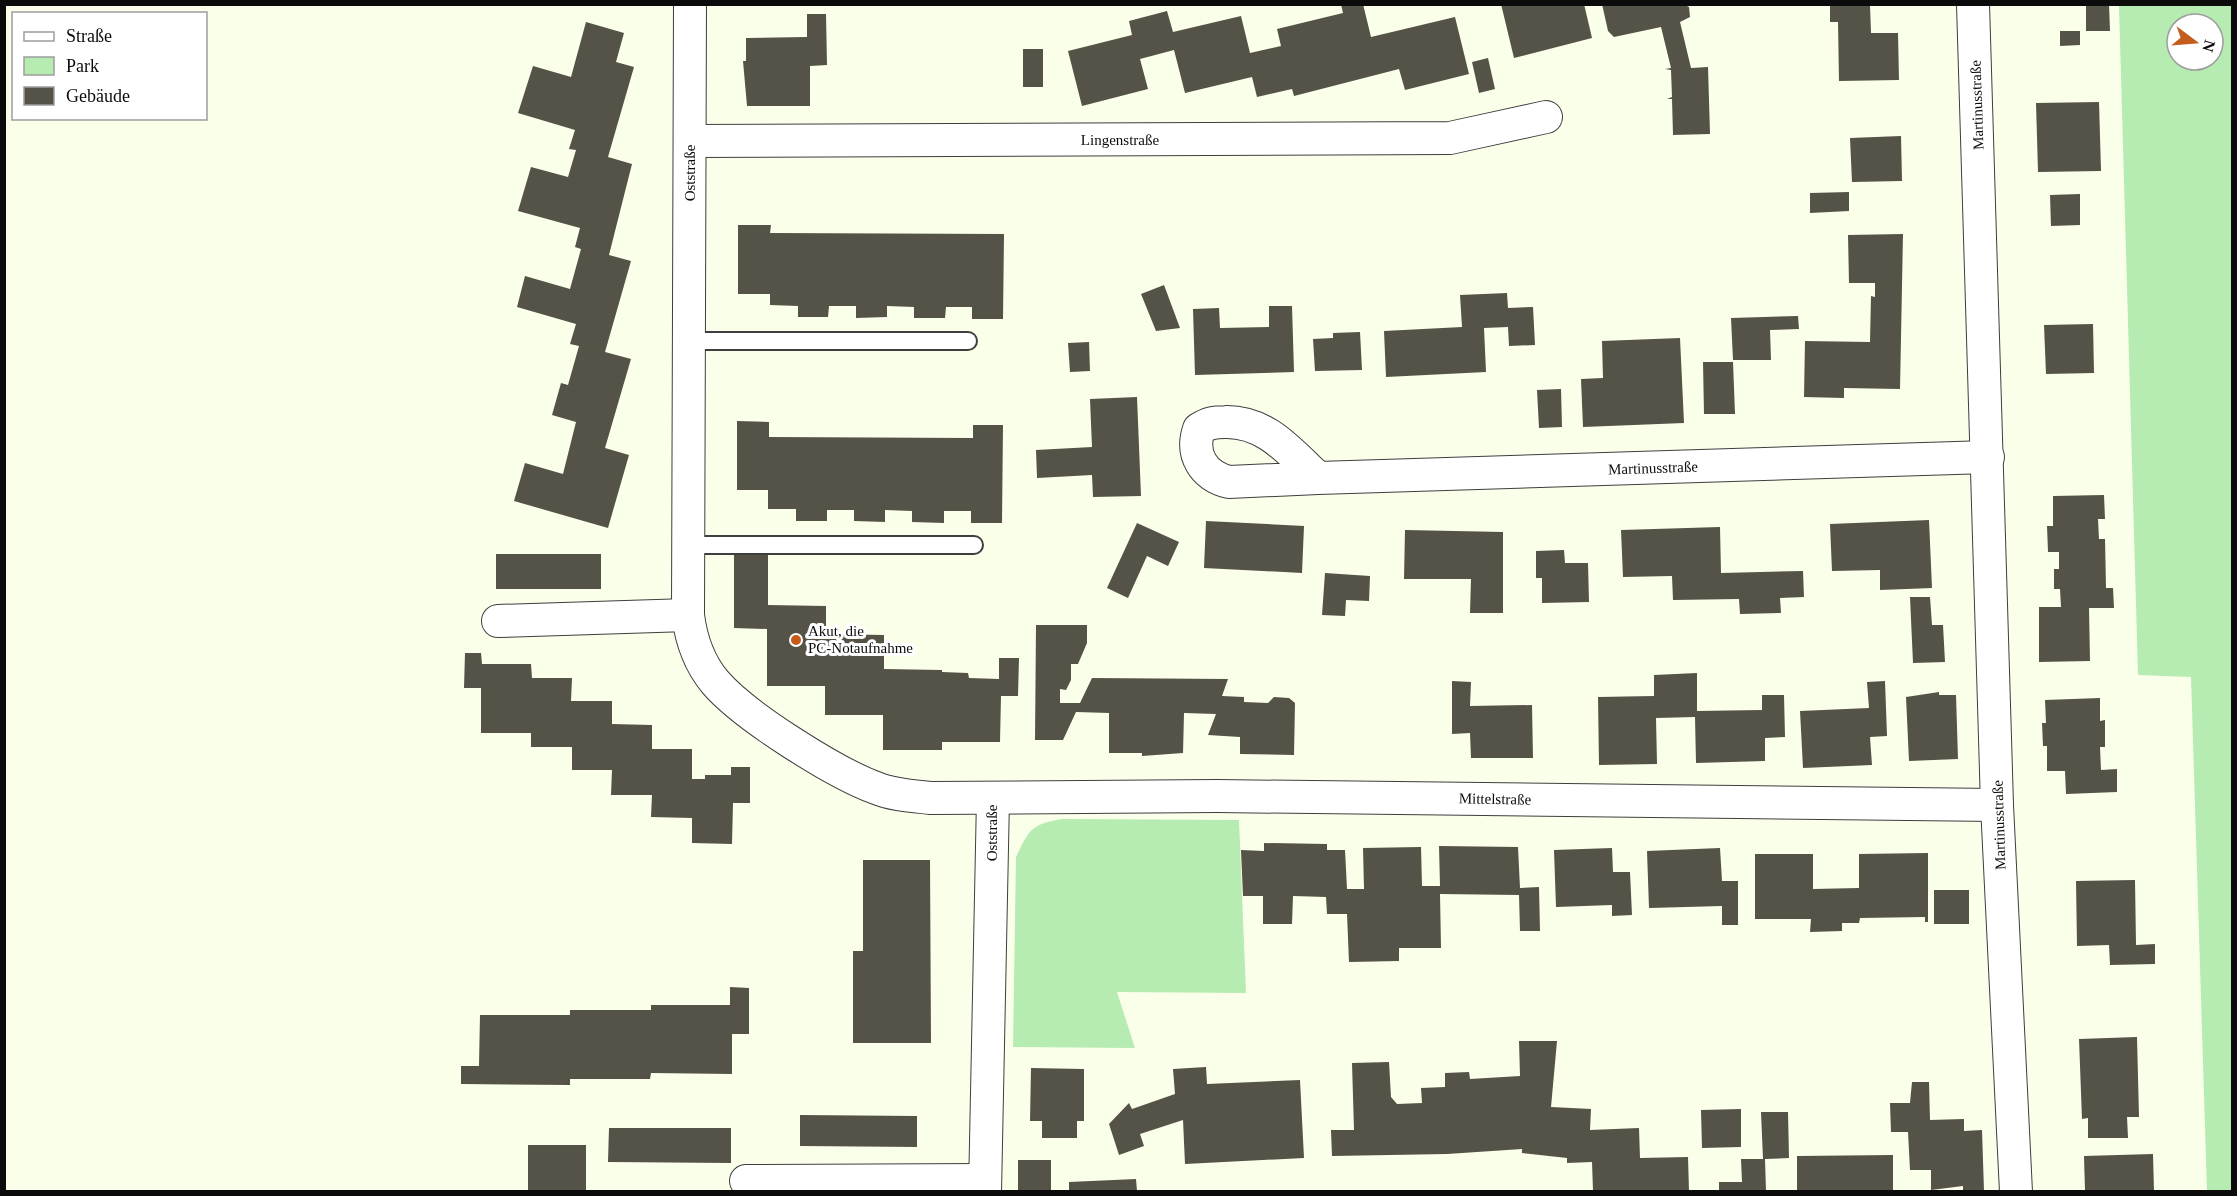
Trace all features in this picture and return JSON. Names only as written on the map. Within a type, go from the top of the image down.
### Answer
[{"type":"street","name":"Oststraße","points":[[690,4],[688,615],[695,645],[703,665],[727,695],[763,723],[870,786],[897,794],[931,798],[993,798],[985,1186],[746,1181]]},
{"type":"street","name":"Martinusstraße","points":[[1973,4],[1997,805],[2016,1191]]},
{"type":"street","name":"Lingenstraße","points":[[691,141],[1450,138],[1546,117]]},
{"type":"street","name":"Martinusstraße","points":[[1318,478],[1988,457]]},
{"type":"street","points":[[498,621],[688,615]]},
{"type":"street","name":"Mittelstraße","points":[[993,798],[1241,796],[1997,805]]},
{"type":"lane","points":[[689,341],[968,341]]},
{"type":"lane","points":[[688,545],[974,545]]},
{"type":"green space","points":[[2119,5],[2232,5],[2232,1191],[2207,1191],[2191,677],[2138,675]]},
{"type":"green space","points":[[1062,819],[1239,820],[1246,993],[1117,992],[1135,1048],[1013,1047],[1016,857],[1032,830],[1037,826]]},
{"type":"building","points":[[1341,4],[1363,4],[1371,37],[1455,17],[1469,74],[1405,90],[1399,69],[1294,96],[1292,89],[1257,97],[1252,77],[1185,93],[1174,50],[1140,59],[1148,89],[1082,106],[1068,51],[1132,35],[1129,21],[1167,11],[1173,32],[1241,16],[1250,53],[1281,46],[1277,29],[1343,13]]},
{"type":"building","points":[[1501,4],[1584,4],[1592,38],[1514,58]]},
{"type":"building","points":[[1602,4],[1683,4],[1689,7],[1690,17],[1680,22],[1691,68],[1708,67],[1710,134],[1673,135],[1672,99],[1667,99],[1672,97],[1671,70],[1665,69],[1671,68],[1661,27],[1614,37],[1608,31]]},
{"type":"building","points":[[2086,4],[2109,4],[2110,31],[2086,31]]},
{"type":"building","points":[[1830,5],[1870,5],[1871,33],[1898,33],[1899,80],[1839,81],[1838,22],[1830,22]]},
{"type":"building","points":[[807,14],[826,14],[827,65],[810,66],[810,106],[747,106],[743,61],[746,61],[746,38],[807,37]]},
{"type":"building","points":[[586,22],[624,33],[616,62],[634,67],[608,157],[632,164],[609,255],[631,261],[605,352],[631,359],[605,448],[629,455],[608,528],[514,501],[525,463],[563,474],[576,422],[552,415],[561,383],[568,385],[579,346],[570,344],[576,324],[517,307],[525,276],[570,289],[581,249],[575,247],[580,228],[518,211],[531,167],[568,177],[576,150],[569,149],[575,130],[518,113],[533,66],[571,77]]},
{"type":"building","points":[[2060,31],[2080,31],[2080,45],[2060,46]]},
{"type":"building","points":[[1023,49],[1043,49],[1043,87],[1023,87]]},
{"type":"building","points":[[1488,58],[1495,89],[1479,93],[1472,62]]},
{"type":"building","points":[[2099,102],[2101,171],[2038,172],[2036,103]]},
{"type":"building","points":[[1901,136],[1902,181],[1852,182],[1850,138]]},
{"type":"building","points":[[1849,192],[1849,211],[1810,213],[1810,193]]},
{"type":"building","points":[[2080,194],[2080,225],[2051,226],[2050,195]]},
{"type":"building","points":[[738,225],[771,225],[770,233],[1004,234],[1003,319],[972,319],[972,307],[946,307],[945,318],[914,318],[914,307],[887,306],[887,317],[856,318],[856,306],[829,306],[828,317],[798,317],[798,306],[770,305],[770,294],[738,294]]},
{"type":"building","points":[[1903,234],[1900,389],[1844,388],[1844,398],[1804,397],[1805,341],[1870,342],[1871,296],[1875,297],[1875,283],[1849,283],[1848,235]]},
{"type":"building","points":[[1164,285],[1180,328],[1156,331],[1141,294]]},
{"type":"building","points":[[1507,293],[1508,308],[1533,307],[1535,345],[1509,346],[1508,327],[1484,328],[1486,372],[1386,377],[1384,331],[1462,327],[1460,295]]},
{"type":"building","points":[[1269,306],[1292,306],[1294,372],[1195,375],[1193,309],[1219,308],[1220,328],[1269,327]]},
{"type":"building","points":[[1798,316],[1799,329],[1770,330],[1771,360],[1733,360],[1731,318]]},
{"type":"building","points":[[2093,324],[2094,373],[2046,374],[2044,325]]},
{"type":"building","points":[[1360,332],[1362,370],[1315,371],[1313,339],[1333,338],[1333,333]]},
{"type":"building","points":[[1680,338],[1684,423],[1583,427],[1581,379],[1603,378],[1602,341]]},
{"type":"building","points":[[1089,342],[1090,371],[1070,372],[1068,343]]},
{"type":"building","points":[[1703,362],[1733,362],[1735,414],[1704,414]]},
{"type":"building","points":[[1561,389],[1562,427],[1539,428],[1537,390]]},
{"type":"building","points":[[1137,397],[1141,496],[1093,497],[1092,475],[1037,478],[1036,450],[1092,447],[1090,399]]},
{"type":"building","points":[[737,421],[769,422],[769,437],[973,438],[973,425],[1003,425],[1002,523],[971,523],[971,511],[944,511],[944,523],[912,522],[912,511],[885,510],[885,522],[854,521],[854,510],[827,510],[827,521],[796,521],[796,509],[768,509],[768,490],[737,490]]},
{"type":"building","points":[[2104,495],[2105,519],[2098,519],[2099,539],[2105,539],[2106,588],[2113,588],[2114,608],[2089,608],[2090,661],[2039,662],[2039,607],[2061,607],[2060,589],[2054,589],[2054,569],[2059,569],[2059,552],[2048,552],[2047,526],[2053,526],[2053,496]]},
{"type":"building","points":[[1929,520],[1932,588],[1880,590],[1880,570],[1832,571],[1830,524]]},
{"type":"building","points":[[1206,521],[1304,526],[1302,573],[1204,568]]},
{"type":"building","points":[[1137,523],[1179,542],[1168,566],[1147,556],[1128,598],[1107,588]]},
{"type":"building","points":[[1720,527],[1721,573],[1803,571],[1804,597],[1780,598],[1781,613],[1740,614],[1739,599],[1673,600],[1672,576],[1623,577],[1621,530]]},
{"type":"building","points":[[1405,530],[1503,532],[1503,613],[1470,613],[1471,579],[1404,579]]},
{"type":"building","points":[[1564,550],[1565,563],[1588,563],[1589,602],[1542,603],[1542,578],[1536,578],[1536,551]]},
{"type":"building","points":[[734,552],[768,553],[768,605],[826,606],[826,634],[884,635],[884,669],[942,670],[942,672],[968,673],[969,678],[999,679],[999,658],[1019,658],[1018,696],[1001,696],[1000,742],[942,742],[942,750],[883,750],[883,715],[825,715],[825,686],[767,686],[767,629],[734,628]]},
{"type":"building","points":[[496,554],[601,554],[601,589],[496,589]]},
{"type":"building","points":[[1325,573],[1370,576],[1369,601],[1346,600],[1345,616],[1322,615]]},
{"type":"building","points":[[1910,597],[1930,597],[1932,625],[1943,625],[1945,662],[1913,663]]},
{"type":"building","points":[[1036,625],[1087,625],[1087,643],[1078,664],[1071,664],[1071,680],[1066,690],[1060,689],[1060,703],[1080,703],[1092,678],[1228,679],[1222,696],[1244,697],[1244,702],[1268,703],[1274,697],[1289,698],[1295,703],[1294,755],[1240,754],[1240,737],[1208,735],[1216,714],[1184,713],[1183,753],[1142,756],[1142,753],[1109,753],[1109,713],[1076,712],[1063,740],[1035,740]]},
{"type":"building","points":[[465,653],[481,653],[482,664],[531,664],[532,678],[572,678],[571,701],[612,701],[612,724],[652,725],[652,749],[692,749],[692,779],[705,779],[705,775],[731,775],[731,767],[750,767],[750,803],[733,803],[732,844],[692,843],[692,818],[651,817],[652,795],[611,795],[612,770],[572,770],[572,747],[531,747],[531,733],[481,733],[481,688],[464,688]]},
{"type":"building","points":[[1697,673],[1697,711],[1762,710],[1762,695],[1784,695],[1785,737],[1765,738],[1765,761],[1696,763],[1695,717],[1656,718],[1657,764],[1599,765],[1598,697],[1654,696],[1654,675]]},
{"type":"building","points":[[1452,681],[1471,682],[1470,706],[1532,705],[1533,758],[1471,758],[1470,733],[1452,734]]},
{"type":"building","points":[[1885,681],[1887,736],[1870,737],[1872,765],[1803,768],[1800,711],[1869,708],[1867,682]]},
{"type":"building","points":[[1939,692],[1939,695],[1956,695],[1958,759],[1909,761],[1906,697]]},
{"type":"building","points":[[2100,698],[2100,721],[2105,720],[2105,747],[2100,747],[2101,770],[2117,769],[2117,792],[2066,794],[2065,771],[2047,771],[2047,746],[2043,746],[2042,723],[2046,723],[2045,700]]},
{"type":"building","points":[[1264,843],[1327,844],[1327,850],[1345,850],[1347,889],[1364,889],[1363,848],[1421,847],[1422,886],[1440,886],[1439,846],[1518,847],[1520,888],[1539,887],[1540,931],[1520,931],[1519,895],[1440,894],[1441,948],[1399,948],[1399,961],[1349,962],[1347,914],[1327,914],[1326,897],[1293,896],[1292,924],[1263,924],[1263,896],[1243,896],[1241,850],[1264,851]]},
{"type":"building","points":[[1612,848],[1613,872],[1630,872],[1632,915],[1612,916],[1612,905],[1556,907],[1554,850]]},
{"type":"building","points":[[1720,848],[1722,881],[1738,881],[1738,925],[1722,925],[1722,906],[1649,908],[1647,851]]},
{"type":"building","points":[[1928,853],[1928,922],[1925,922],[1925,917],[1860,918],[1859,923],[1842,923],[1842,931],[1810,932],[1811,919],[1755,919],[1755,854],[1813,854],[1813,889],[1859,888],[1859,854]]},
{"type":"building","points":[[863,860],[930,860],[931,1043],[853,1043],[853,951],[863,951]]},
{"type":"building","points":[[2135,880],[2136,945],[2155,944],[2155,964],[2110,965],[2109,945],[2077,946],[2076,881]]},
{"type":"building","points":[[1934,890],[1969,890],[1969,924],[1934,924]]},
{"type":"building","points":[[730,987],[749,988],[749,1034],[732,1034],[732,1074],[651,1073],[650,1079],[570,1079],[570,1085],[461,1084],[461,1066],[479,1066],[480,1015],[570,1015],[570,1010],[651,1010],[651,1005],[730,1005]]},
{"type":"building","points":[[2137,1037],[2139,1117],[2127,1117],[2128,1138],[2088,1138],[2088,1118],[2082,1119],[2079,1039]]},
{"type":"building","points":[[1519,1041],[1557,1041],[1551,1107],[1591,1109],[1590,1130],[1639,1128],[1640,1158],[1688,1157],[1689,1191],[1593,1191],[1592,1162],[1567,1163],[1567,1158],[1522,1153],[1522,1149],[1447,1154],[1332,1156],[1331,1130],[1354,1130],[1352,1063],[1389,1062],[1391,1097],[1397,1104],[1422,1103],[1421,1088],[1445,1087],[1445,1073],[1469,1072],[1470,1079],[1520,1076]]},
{"type":"building","points":[[1206,1067],[1207,1084],[1300,1080],[1304,1158],[1185,1164],[1183,1120],[1140,1134],[1144,1146],[1119,1155],[1109,1124],[1129,1103],[1132,1109],[1175,1094],[1173,1069]]},
{"type":"building","points":[[1031,1068],[1084,1069],[1084,1121],[1077,1121],[1077,1138],[1042,1138],[1042,1121],[1030,1121]]},
{"type":"building","points":[[1912,1082],[1929,1082],[1930,1120],[1964,1119],[1964,1131],[1982,1130],[1984,1191],[1963,1191],[1963,1186],[1931,1190],[1931,1170],[1910,1170],[1908,1132],[1891,1132],[1890,1103],[1910,1103]]},
{"type":"building","points":[[1741,1109],[1741,1147],[1702,1148],[1701,1110]]},
{"type":"building","points":[[1761,1112],[1788,1112],[1789,1158],[1765,1159],[1766,1191],[1719,1191],[1719,1182],[1742,1182],[1741,1159],[1763,1159]]},
{"type":"building","points":[[800,1115],[917,1116],[917,1147],[800,1146]]},
{"type":"building","points":[[609,1128],[731,1128],[731,1163],[608,1162]]},
{"type":"building","points":[[528,1145],[586,1145],[586,1191],[528,1191]]},
{"type":"building","points":[[2153,1154],[2154,1191],[2085,1191],[2084,1156]]},
{"type":"building","points":[[1893,1155],[1893,1191],[1797,1191],[1797,1156]]},
{"type":"building","points":[[1018,1160],[1051,1160],[1051,1191],[1018,1191]]},
{"type":"building","points":[[1136,1179],[1137,1191],[1069,1191],[1069,1182]]},
{"type":"place","name":"Akut, die PC-Notaufnahme","points":[[796,640]]}]
